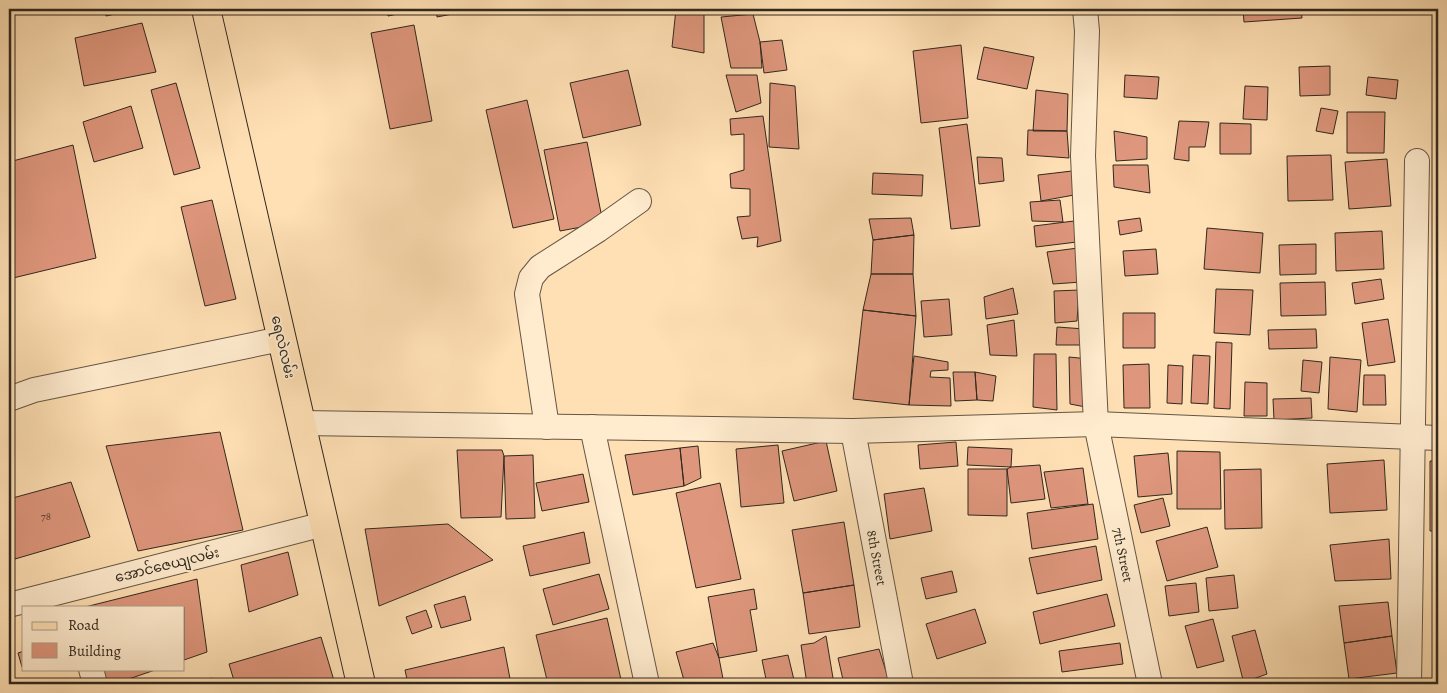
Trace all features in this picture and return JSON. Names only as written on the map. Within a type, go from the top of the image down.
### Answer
[{"type":"main road","name":"ရေလဲလမ်း","points":[[206,9],[360,684]]},
{"type":"street","name":"7th Street","points":[[1085,9],[1087,31],[1083,156],[1096,424],[1150,684]]},
{"type":"street","points":[[1409,684],[1417,162]]},
{"type":"street","points":[[547,426],[527,294],[531,278],[540,267],[639,201]]},
{"type":"street","points":[[9,399],[34,390],[281,339]]},
{"type":"street","points":[[301,423],[853,431],[1096,424],[1438,438]]},
{"type":"street","points":[[592,427],[647,684]]},
{"type":"street","name":"8th Street","points":[[853,431],[901,684]]},
{"type":"street","name":"အောင်ဇေယျလမ်း","points":[[9,605],[72,598],[324,524]]},
{"type":"street","points":[[91,670],[95,684]]},
{"type":"building","points":[[104,9],[138,9],[106,16]]},
{"type":"building","points":[[386,9],[421,9],[388,16]]},
{"type":"building","points":[[436,9],[478,9],[437,17]]},
{"type":"building","points":[[676,9],[704,9],[704,53],[672,47]]},
{"type":"building","points":[[1243,9],[1301,9],[1302,18],[1244,22]]},
{"type":"building","points":[[753,14],[760,42],[762,68],[731,68],[721,17]]},
{"type":"building","points":[[142,23],[156,72],[84,86],[75,38]]},
{"type":"building","points":[[414,25],[432,121],[390,129],[371,33]]},
{"type":"building","points":[[782,40],[787,70],[764,73],[760,42]]},
{"type":"building","points":[[961,45],[968,118],[921,123],[913,51]]},
{"type":"building","points":[[984,47],[1034,57],[1027,89],[977,79]]},
{"type":"building","points":[[1330,66],[1330,95],[1300,96],[1299,67]]},
{"type":"building","points":[[628,70],[641,125],[583,138],[570,83]]},
{"type":"building","points":[[726,75],[757,75],[761,103],[736,112]]},
{"type":"building","points":[[1125,75],[1159,77],[1157,99],[1124,97]]},
{"type":"building","points":[[1368,77],[1398,80],[1396,99],[1366,95]]},
{"type":"building","points":[[176,83],[200,168],[174,175],[151,90]]},
{"type":"building","points":[[770,83],[795,86],[799,149],[769,147]]},
{"type":"building","points":[[1245,86],[1268,87],[1267,120],[1243,119]]},
{"type":"building","points":[[1036,90],[1068,94],[1067,131],[1033,131]]},
{"type":"building","points":[[527,100],[554,219],[513,228],[486,110]]},
{"type":"building","points":[[131,106],[143,148],[94,162],[83,122]]},
{"type":"building","points":[[1321,108],[1338,111],[1333,134],[1316,131]]},
{"type":"building","points":[[1347,112],[1385,112],[1384,153],[1347,153]]},
{"type":"building","points":[[763,116],[781,241],[757,247],[758,237],[742,239],[737,217],[750,216],[750,189],[731,188],[730,174],[744,170],[744,134],[731,135],[730,119]]},
{"type":"building","points":[[1179,121],[1209,122],[1205,147],[1189,147],[1189,161],[1174,159]]},
{"type":"building","points":[[1220,123],[1251,124],[1251,154],[1220,154]]},
{"type":"building","points":[[967,124],[980,226],[951,229],[939,128]]},
{"type":"building","points":[[1028,130],[1067,131],[1069,158],[1027,155]]},
{"type":"building","points":[[1114,131],[1147,137],[1147,159],[1116,161]]},
{"type":"building","points":[[587,142],[603,223],[560,231],[544,150]]},
{"type":"building","points":[[73,145],[96,258],[9,279],[9,162]]},
{"type":"building","points":[[1331,155],[1333,200],[1288,201],[1287,156]]},
{"type":"building","points":[[977,157],[1002,158],[1004,181],[979,184]]},
{"type":"building","points":[[1387,159],[1391,206],[1349,209],[1345,162]]},
{"type":"building","points":[[1113,165],[1148,165],[1150,193],[1114,187]]},
{"type":"building","points":[[1072,171],[1074,195],[1041,201],[1038,175]]},
{"type":"building","points":[[873,173],[923,175],[922,196],[872,194]]},
{"type":"building","points":[[212,200],[236,299],[205,306],[181,207]]},
{"type":"building","points":[[1060,200],[1063,222],[1032,221],[1030,202]]},
{"type":"building","points":[[911,218],[914,235],[873,240],[869,219]]},
{"type":"building","points":[[1140,218],[1142,231],[1120,235],[1118,221]]},
{"type":"building","points":[[1074,221],[1077,242],[1036,247],[1034,226]]},
{"type":"building","points":[[1207,228],[1263,233],[1260,273],[1204,269]]},
{"type":"building","points":[[1382,231],[1384,269],[1336,271],[1335,233]]},
{"type":"building","points":[[914,235],[913,274],[871,274],[873,240]]},
{"type":"building","points":[[1316,244],[1316,274],[1280,275],[1279,245]]},
{"type":"building","points":[[1078,248],[1082,282],[1053,284],[1047,252]]},
{"type":"building","points":[[1156,249],[1158,274],[1125,276],[1123,251]]},
{"type":"building","points":[[871,274],[913,274],[916,316],[863,310]]},
{"type":"building","points":[[1381,279],[1384,299],[1355,304],[1352,283]]},
{"type":"building","points":[[1325,282],[1326,315],[1281,316],[1280,283]]},
{"type":"building","points":[[1013,288],[1018,314],[986,319],[984,297]]},
{"type":"building","points":[[1216,289],[1253,290],[1250,335],[1214,333]]},
{"type":"building","points":[[1079,290],[1077,321],[1055,323],[1054,291]]},
{"type":"building","points":[[949,299],[952,335],[924,337],[921,301]]},
{"type":"building","points":[[863,310],[916,316],[909,405],[853,399]]},
{"type":"building","points":[[1123,313],[1155,313],[1155,348],[1123,348]]},
{"type":"building","points":[[1388,319],[1395,362],[1368,366],[1362,323]]},
{"type":"building","points":[[1014,320],[1017,356],[990,355],[987,325]]},
{"type":"building","points":[[1057,327],[1085,329],[1087,345],[1056,345]]},
{"type":"building","points":[[1316,329],[1317,348],[1269,349],[1268,330]]},
{"type":"building","points":[[1216,342],[1232,343],[1230,409],[1214,408]]},
{"type":"building","points":[[1034,354],[1056,354],[1057,410],[1033,407]]},
{"type":"building","points":[[1193,355],[1210,356],[1208,404],[1191,403]]},
{"type":"building","points":[[914,356],[948,362],[948,370],[931,371],[930,377],[950,378],[951,406],[909,405]]},
{"type":"building","points":[[1069,357],[1089,359],[1091,408],[1070,404]]},
{"type":"building","points":[[1330,357],[1361,360],[1357,412],[1328,409]]},
{"type":"building","points":[[1303,360],[1322,362],[1319,393],[1301,391]]},
{"type":"building","points":[[1149,364],[1150,408],[1124,408],[1123,365]]},
{"type":"building","points":[[1168,365],[1183,366],[1182,404],[1167,403]]},
{"type":"building","points":[[953,372],[975,372],[977,400],[955,401]]},
{"type":"building","points":[[975,372],[996,376],[993,401],[977,400]]},
{"type":"building","points":[[1364,375],[1385,375],[1386,405],[1363,405]]},
{"type":"building","points":[[1245,382],[1267,383],[1267,416],[1244,416]]},
{"type":"building","points":[[1311,398],[1312,418],[1274,420],[1273,399]]},
{"type":"building","points":[[220,432],[243,530],[138,551],[106,446]]},
{"type":"building","points":[[826,441],[837,491],[794,501],[782,451]]},
{"type":"building","points":[[956,442],[958,466],[920,469],[918,445]]},
{"type":"building","points":[[778,445],[784,503],[741,507],[736,449]]},
{"type":"building","points":[[698,446],[701,478],[684,486],[680,448]]},
{"type":"building","points":[[968,447],[1012,449],[1011,467],[967,465]]},
{"type":"building","points":[[680,448],[684,486],[633,495],[625,455]]},
{"type":"building","points":[[457,450],[502,450],[504,456],[501,517],[461,518]]},
{"type":"building","points":[[1177,451],[1220,452],[1221,509],[1177,509]]},
{"type":"building","points":[[1168,453],[1172,494],[1138,497],[1134,456]]},
{"type":"building","points":[[533,455],[535,518],[506,519],[504,456]]},
{"type":"building","points":[[1384,460],[1387,510],[1330,513],[1327,464]]},
{"type":"building","points":[[1430,461],[1438,461],[1438,531],[1430,531]]},
{"type":"building","points":[[1040,465],[1045,499],[1011,503],[1007,469],[1011,467]]},
{"type":"building","points":[[1083,468],[1088,504],[1051,508],[1044,472]]},
{"type":"building","points":[[968,469],[1007,469],[1007,516],[968,515]]},
{"type":"building","points":[[1261,469],[1262,528],[1225,529],[1224,470]]},
{"type":"building","points":[[583,474],[589,502],[542,511],[536,483]]},
{"type":"building","points":[[71,482],[90,537],[15,559],[9,533],[9,499]]},
{"type":"building","points":[[720,483],[741,579],[696,588],[676,493]]},
{"type":"building","points":[[924,488],[932,531],[890,539],[884,494]]},
{"type":"building","points":[[1163,498],[1170,526],[1141,533],[1134,505]]},
{"type":"building","points":[[1093,504],[1098,539],[1032,549],[1027,513]]},
{"type":"building","points":[[844,522],[854,585],[803,593],[792,530]]},
{"type":"building","points":[[448,524],[493,560],[379,606],[365,529]]},
{"type":"building","points":[[1207,527],[1218,567],[1167,581],[1156,541]]},
{"type":"building","points":[[584,532],[590,563],[530,576],[523,546]]},
{"type":"building","points":[[1389,539],[1391,579],[1335,581],[1330,545]]},
{"type":"building","points":[[1096,546],[1102,580],[1037,594],[1029,558]]},
{"type":"building","points":[[288,552],[298,595],[249,612],[241,565]]},
{"type":"building","points":[[952,571],[957,592],[926,599],[921,578]]},
{"type":"building","points":[[599,574],[609,609],[553,625],[543,589]]},
{"type":"building","points":[[1234,575],[1238,608],[1209,611],[1206,578]]},
{"type":"building","points":[[197,579],[207,652],[185,660],[185,606],[89,606]]},
{"type":"building","points":[[1196,583],[1199,612],[1169,616],[1165,586]]},
{"type":"building","points":[[854,585],[860,627],[809,634],[803,593]]},
{"type":"building","points":[[754,589],[757,609],[750,610],[757,651],[719,658],[708,597]]},
{"type":"building","points":[[1107,594],[1115,626],[1040,644],[1033,612]]},
{"type":"building","points":[[465,596],[471,620],[441,628],[434,605]]},
{"type":"building","points":[[1388,602],[1392,636],[1344,643],[1339,606]]},
{"type":"building","points":[[975,609],[986,643],[937,659],[926,624]]},
{"type":"building","points":[[426,610],[432,627],[412,634],[406,617]]},
{"type":"building","points":[[607,618],[622,684],[548,684],[536,635]]},
{"type":"building","points":[[1213,619],[1224,661],[1197,668],[1185,626]]},
{"type":"building","points":[[1255,630],[1267,674],[1243,680],[1232,636]]},
{"type":"building","points":[[826,636],[834,684],[807,684],[801,645],[814,643]]},
{"type":"building","points":[[1392,636],[1397,673],[1349,679],[1344,643]]},
{"type":"building","points":[[321,637],[335,684],[235,684],[229,664]]},
{"type":"building","points":[[713,643],[719,658],[724,684],[685,684],[676,652]]},
{"type":"building","points":[[1120,643],[1123,664],[1062,672],[1059,651]]},
{"type":"building","points":[[1438,645],[1438,677],[1437,677]]},
{"type":"building","points":[[504,647],[511,684],[408,684],[405,670]]},
{"type":"building","points":[[879,649],[890,684],[844,684],[838,658]]},
{"type":"building","points":[[22,652],[22,667],[18,653]]},
{"type":"building","points":[[788,655],[795,684],[767,684],[762,660]]},
{"type":"building","points":[[103,670],[155,670],[114,684],[108,684]]},
{"type":"building","points":[[212,678],[214,684],[193,684]]}]
